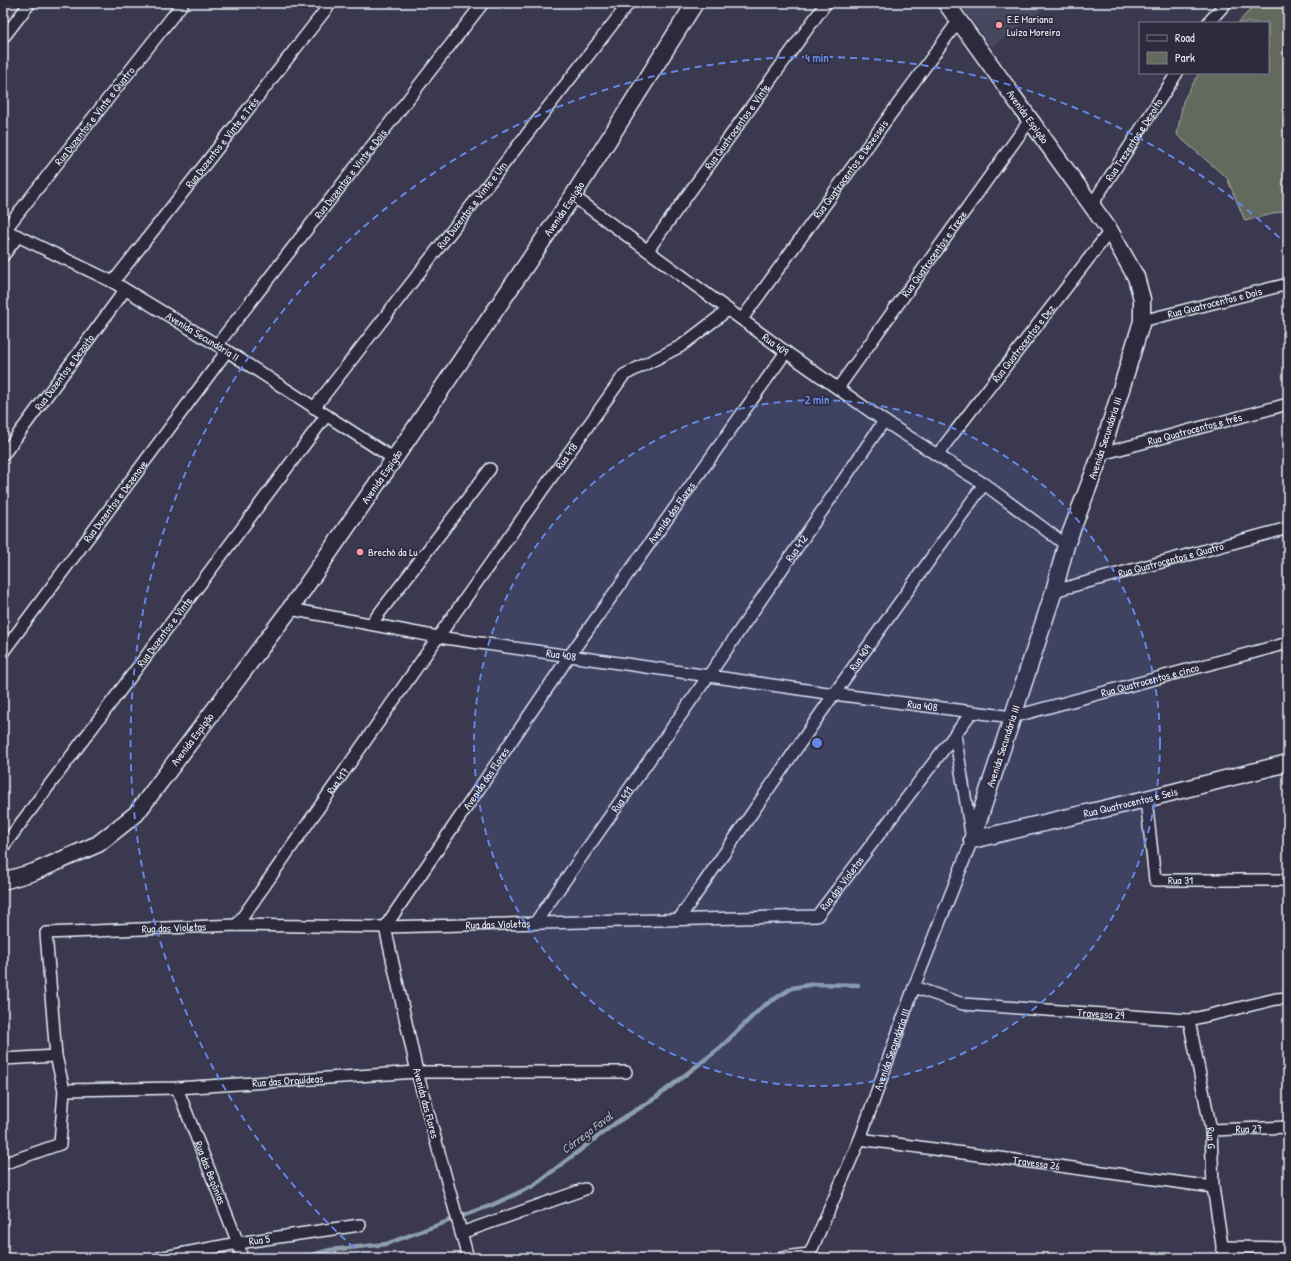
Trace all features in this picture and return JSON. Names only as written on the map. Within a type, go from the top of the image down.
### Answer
[{"type":"street","points":[[3,38],[30,3]]},
{"type":"street","name":"Rua Duzentos e Vinte e Quatro","points":[[4,229],[184,3]]},
{"type":"street","name":"Rua Duzentos e Vinte e Três","points":[[113,282],[331,3]]},
{"type":"street","name":"Rua Duzentos e Vinte e Dois","points":[[217,345],[483,3]]},
{"type":"street","name":"Rua Duzentos e Vinte e Um","points":[[314,408],[629,3]]},
{"type":"street","name":"Avenida Espigão","points":[[3,882],[34,872],[98,844],[136,814],[290,608],[394,460],[573,196],[694,3]]},
{"type":"street","name":"Rua Quatrocentos e Vinte","points":[[648,250],[826,3]]},
{"type":"street","name":"Avenida Espigão","points":[[946,3],[1110,231]]},
{"type":"street","points":[[1209,22],[1226,3]]},
{"type":"street","name":"Rua Quatrocentos e Dezesseis","points":[[742,319],[959,20]]},
{"type":"street","name":"Rua Trezentos e Dezoito","points":[[1091,206],[1176,74]]},
{"type":"street","name":"Rua Quatrocentos e Treze","points":[[838,388],[1030,120]]},
{"type":"street","name":"Rua 409","points":[[573,196],[786,352],[884,420],[984,484],[1066,546]]},
{"type":"street","name":"Avenida Secundária II","points":[[4,229],[113,282],[227,351],[394,460]]},
{"type":"street","name":"Avenida Secundária III","points":[[810,1257],[860,1139],[914,987],[972,840],[1054,591],[1066,546],[1101,454],[1142,321],[1142,299],[1136,277],[1110,231]]},
{"type":"street","name":"Rua Quatrocentos e Dez","points":[[938,455],[1110,231]]},
{"type":"street","points":[[3,256],[18,236]]},
{"type":"street","name":"Rua Quatrocentos e Dois","points":[[1142,321],[1288,284]]},
{"type":"street","name":"Rua Duzentos e Dezoito","points":[[3,455],[124,290]]},
{"type":"street","name":"Rua 418","points":[[438,637],[624,375],[680,346],[728,310]]},
{"type":"street","name":"Rua Duzentos e Dezenove","points":[[3,652],[227,351]]},
{"type":"street","name":"Avenida das Flores","points":[[468,1258],[417,1072],[386,927],[570,655],[786,352]]},
{"type":"street","name":"Rua Quatrocentos e três","points":[[1101,454],[1288,404]]},
{"type":"street","name":"Rua Duzentos e Vinte","points":[[3,847],[326,416]]},
{"type":"street","name":"Rua 412","points":[[709,675],[884,420]]},
{"type":"street","points":[[371,624],[490,469]]},
{"type":"street","name":"Rua 409","points":[[834,694],[984,484]]},
{"type":"street","name":"Rua Quatrocentos e Quatro","points":[[1054,591],[1288,528]]},
{"type":"street","name":"Rua 408","points":[[290,608],[438,637],[834,694],[1012,717]]},
{"type":"street","name":"Rua 417","points":[[237,925],[438,637]]},
{"type":"street","name":"Rua Quatrocentos e cinco","points":[[1012,717],[1288,643]]},
{"type":"street","name":"Rua 411","points":[[535,923],[709,675]]},
{"type":"street","points":[[679,920],[834,694]]},
{"type":"street","name":"Rua das Violetas","points":[[64,1090],[56,1056],[46,933],[237,925],[386,927],[817,916],[972,712]]},
{"type":"street","points":[[955,734],[972,840]]},
{"type":"street","name":"Rua Quatrocentos e Seis","points":[[972,840],[1146,799],[1288,763]]},
{"type":"street","name":"Rua 31","points":[[1146,799],[1156,880],[1288,880]]},
{"type":"street","name":"Travessa 29","points":[[914,987],[963,1004],[1189,1020],[1276,999],[1288,998]]},
{"type":"street","name":"Rua G","points":[[1189,1020],[1211,1130],[1213,1187],[1223,1253]]},
{"type":"street","points":[[3,1059],[56,1056]]},
{"type":"street","name":"Rua das Orquídeas","points":[[64,1090],[177,1088],[417,1072],[626,1072]]},
{"type":"street","name":"Rua das Begônias","points":[[177,1088],[238,1243],[242,1258]]},
{"type":"street","points":[[3,1164],[60,1144],[64,1090]]},
{"type":"street","name":"Rua 27","points":[[1211,1130],[1288,1127]]},
{"type":"street","name":"Travessa 26","points":[[860,1139],[1213,1187]]},
{"type":"street","points":[[462,1233],[585,1189]]},
{"type":"street","name":"Rua 5","points":[[159,1258],[238,1243],[360,1224]]},
{"type":"street","points":[[1223,1253],[1288,1248]]},
{"type":"street","points":[[782,1258],[792,1256],[810,1257]]},
{"type":"shaded area","name":"E.E Mariana Luiza Moreira","points":[[959,3],[1052,3],[992,47]]},
{"type":"green space","points":[[1256,3],[1288,3],[1288,210],[1245,221],[1227,178],[1177,135],[1183,101],[1198,74],[1269,74],[1269,22],[1239,22]]},
{"type":"waterway","name":"Córrego Faval","points":[[302,1258],[330,1250],[386,1244],[492,1205],[533,1186],[617,1122],[654,1099],[720,1048],[762,1007],[792,988],[814,984],[858,985]]},
{"type":"place","name":"E.E Mariana Luiza Moreira","points":[[999,25]]},
{"type":"place","name":"Brechó da Lu","points":[[360,552]]}]
